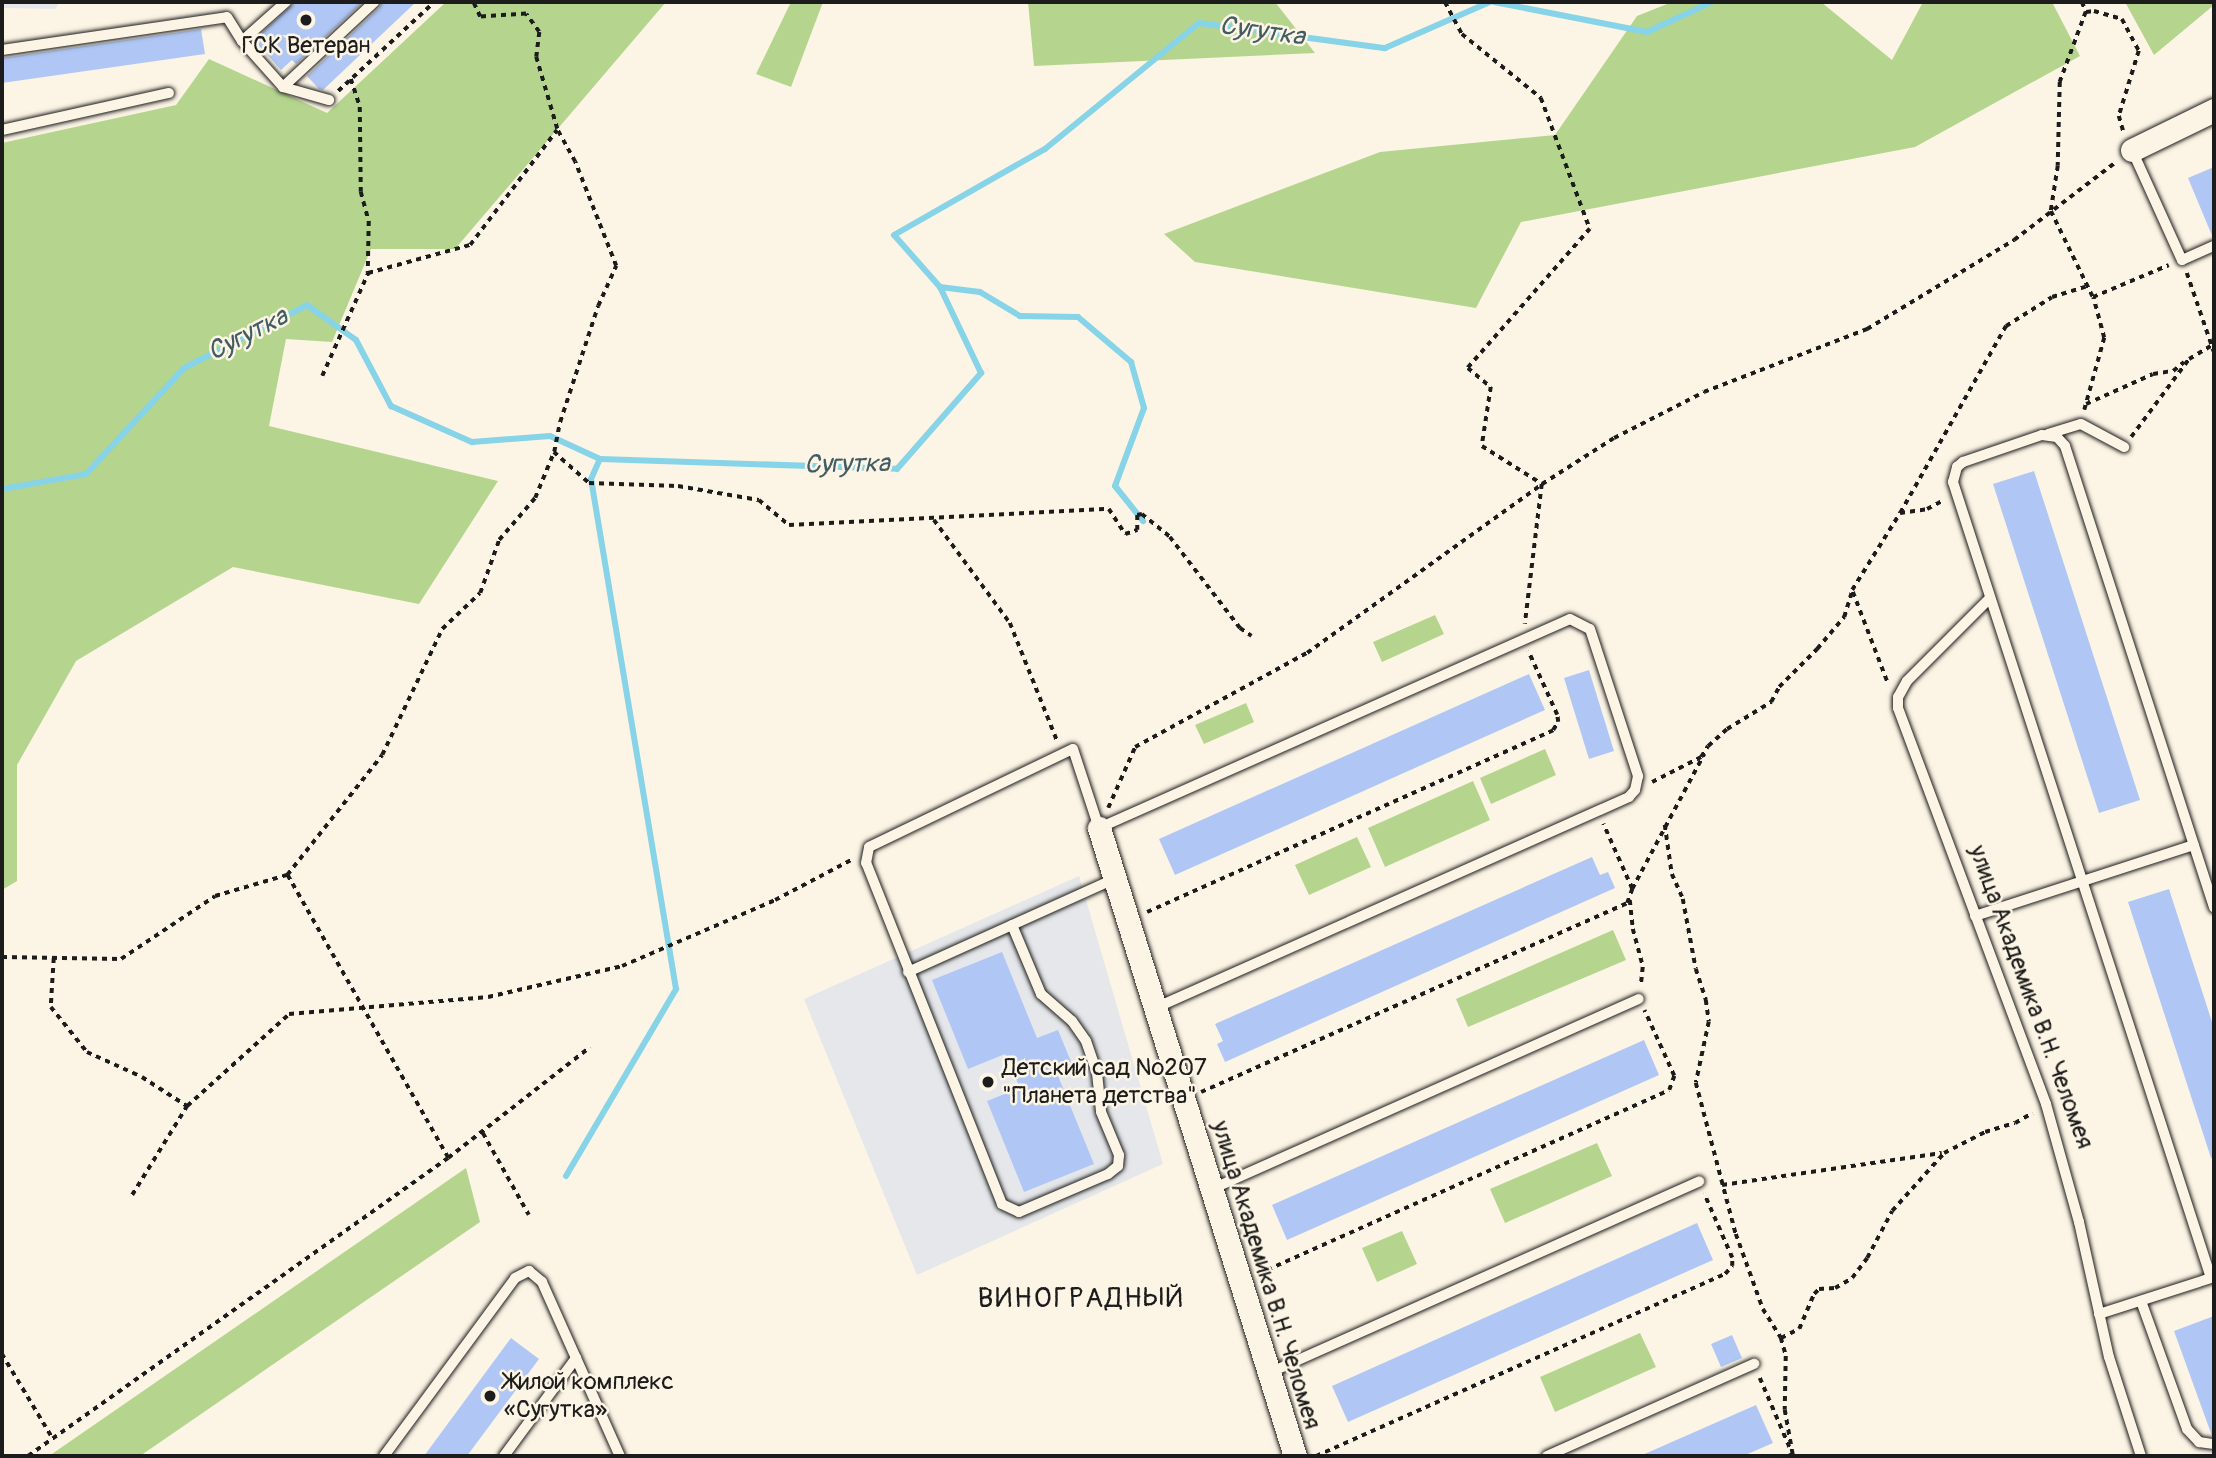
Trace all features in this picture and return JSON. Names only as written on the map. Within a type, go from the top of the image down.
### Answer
[{"type":"street","points":[[2132,150],[2214,110]]},
{"type":"street","name":"улица Академика В.Н. Челомея","points":[[1099,828],[1295,1456]]},
{"type":"lane","points":[[242,41],[286,2]]},
{"type":"lane","points":[[283,87],[374,2]]},
{"type":"lane","points":[[2,50],[227,17],[242,41],[283,87],[329,100]]},
{"type":"lane","points":[[2,130],[169,93]]},
{"type":"lane","points":[[2132,150],[2182,260],[2214,246]]},
{"type":"lane","points":[[2099,1314],[2212,1278],[1956,493],[1954,474],[1963,462],[2081,424],[2124,447]]},
{"type":"lane","points":[[2042,435],[2057,437],[2065,446],[2214,908]]},
{"type":"lane","points":[[1898,708],[1898,697],[1907,681],[1990,598]]},
{"type":"lane","points":[[1012,925],[1041,995],[1081,1031],[1094,1061],[1099,1105],[1119,1155],[1118,1166],[1108,1174],[1025,1211],[1013,1211],[1002,1204],[908,972],[866,863],[866,852],[875,844],[1073,749],[1099,828],[1570,619],[1590,628],[1637,769],[1635,790],[1629,797],[1155,1008]]},
{"type":"lane","name":"улица Академика В.Н. Челомея","points":[[1898,708],[2046,1104],[2080,1222],[2109,1357],[2141,1456]]},
{"type":"lane","points":[[1975,916],[2194,845]]},
{"type":"lane","points":[[908,972],[1114,879]]},
{"type":"lane","points":[[1212,1189],[1639,999]]},
{"type":"lane","points":[[1269,1373],[1699,1182]]},
{"type":"lane","points":[[384,1456],[522,1272],[536,1273],[542,1282],[620,1456]]},
{"type":"lane","points":[[2141,1301],[2186,1429],[2199,1442],[2214,1444]]},
{"type":"lane","points":[[504,1456],[576,1358]]},
{"type":"lane","points":[[1547,1456],[1754,1364]]},
{"type":"path","points":[[329,100],[434,2]]},
{"type":"path","points":[[2,957],[121,959],[215,896],[287,875],[382,755],[442,629],[480,593],[499,540],[535,498],[554,452],[560,422],[598,306],[616,266],[575,162],[557,129],[536,57],[538,32],[526,14],[480,17],[473,2]]},
{"type":"path","points":[[1445,2],[1462,34],[1541,97],[1590,229],[1468,368],[1491,387],[1482,446],[1542,484]]},
{"type":"path","points":[[2081,424],[2104,338],[2093,297],[2051,211],[2058,166],[2060,82],[2086,12],[2082,2]]},
{"type":"path","points":[[1099,828],[1135,747],[1307,653],[1542,484],[1614,438],[1704,392],[1867,329],[2014,240],[2132,150],[2119,116],[2139,51],[2122,19],[2094,11],[2086,12]]},
{"type":"path","points":[[322,376],[368,272],[369,221],[361,192],[360,107],[351,79]]},
{"type":"path","points":[[368,272],[470,245],[557,129]]},
{"type":"path","points":[[2093,297],[2182,260],[2214,352]]},
{"type":"path","points":[[1635,790],[1701,757],[1708,746],[1727,729],[1771,702],[1779,687],[1844,617],[1852,590],[1900,513],[2006,326],[2052,298],[2087,285]]},
{"type":"path","points":[[2086,404],[2153,374],[2173,371],[2213,344]]},
{"type":"path","points":[[2124,447],[2189,359]]},
{"type":"path","points":[[554,452],[592,483],[678,486],[759,500],[789,524],[934,520],[1109,509],[1125,534],[1137,530],[1137,515],[1142,514],[1170,537],[1240,628],[1252,636]]},
{"type":"path","points":[[1127,921],[1553,730],[1557,715],[1523,639],[1542,484]]},
{"type":"path","points":[[1900,513],[1927,509],[1956,493]]},
{"type":"path","points":[[934,520],[1010,623],[1063,754]]},
{"type":"path","points":[[1852,590],[1898,708]]},
{"type":"path","points":[[1240,1282],[1669,1090],[1674,1076],[1639,999],[1643,967],[1633,929],[1630,900],[1632,889],[1665,825],[1698,770],[1708,746]]},
{"type":"path","points":[[1597,811],[1632,889]]},
{"type":"path","points":[[1665,825],[1672,874],[1683,899],[1709,1022],[1696,1083],[1722,1185],[1762,1310],[1781,1338],[1786,1356],[1785,1410],[1792,1456]]},
{"type":"path","points":[[132,1195],[187,1106],[289,1014],[488,997],[622,966],[775,900],[866,852]]},
{"type":"path","points":[[287,875],[448,1158]]},
{"type":"path","points":[[1183,1100],[1630,900]]},
{"type":"path","points":[[54,958],[51,1007],[87,1052],[142,1077],[187,1106]]},
{"type":"path","points":[[28,1456],[483,1133],[590,1048]]},
{"type":"path","points":[[1722,1185],[1944,1153],[1985,1132],[2015,1123],[2046,1104]]},
{"type":"path","points":[[483,1133],[529,1214]]},
{"type":"path","points":[[1781,1338],[1799,1329],[1814,1294],[1819,1289],[1835,1289],[1852,1278],[1867,1258],[1892,1211],[1944,1153]]},
{"type":"path","points":[[1316,1456],[1725,1274],[1732,1266],[1732,1258],[1699,1182]]},
{"type":"path","points":[[2,1354],[53,1439]]},
{"type":"path","points":[[1754,1364],[1792,1456]]},
{"type":"shaded area","points":[[2,2],[60,2],[55,9],[2,8]]},
{"type":"shaded area","name":"Детский сад №207 \"Планета детства\"","points":[[1079,876],[1163,1164],[917,1275],[804,999]]},
{"type":"green space","points":[[446,2],[666,2],[455,249],[371,249],[332,342],[286,339],[269,426],[498,481],[419,604],[233,567],[76,661],[17,765],[17,881],[2,890],[2,143],[176,105],[209,59],[327,113]]},
{"type":"green space","points":[[791,2],[823,2],[791,87],[756,74]]},
{"type":"green space","points":[[1028,2],[1275,2],[1315,53],[1034,66]]},
{"type":"green space","points":[[1672,2],[1821,2],[1892,60],[1923,2],[2052,2],[2080,56],[1915,147],[1521,222],[1476,308],[1195,262],[1164,234],[1380,152],[1555,135],[1637,16]]},
{"type":"green space","points":[[2125,2],[2214,2],[2214,5],[2154,55]]},
{"type":"green space","points":[[1435,615],[1444,634],[1382,662],[1373,642]]},
{"type":"green space","points":[[1246,703],[1254,722],[1204,744],[1195,725]]},
{"type":"green space","points":[[1545,749],[1556,775],[1491,804],[1480,778]]},
{"type":"green space","points":[[1473,781],[1490,820],[1385,867],[1368,828]]},
{"type":"green space","points":[[1357,837],[1371,867],[1309,895],[1295,865]]},
{"type":"green space","points":[[1613,930],[1626,960],[1468,1027],[1456,999]]},
{"type":"green space","points":[[1597,1143],[1612,1176],[1505,1223],[1490,1189]]},
{"type":"green space","points":[[466,1168],[480,1222],[140,1456],[49,1456]]},
{"type":"green space","points":[[1402,1231],[1417,1264],[1377,1282],[1362,1248]]},
{"type":"green space","points":[[1640,1333],[1656,1367],[1555,1412],[1540,1377]]},
{"type":"building","name":"ГСК Ветеран","points":[[295,2],[363,2],[296,64],[292,60],[281,70],[254,40]]},
{"type":"building","points":[[382,2],[416,2],[323,90],[319,89],[307,76],[379,8]]},
{"type":"building","points":[[201,29],[205,54],[2,83],[2,58]]},
{"type":"building","points":[[2214,167],[2214,238],[2213,238],[2188,178]]},
{"type":"building","points":[[2034,471],[2140,800],[2099,813],[1993,484]]},
{"type":"building","points":[[1589,670],[1614,751],[1589,759],[1564,678]]},
{"type":"building","points":[[1529,674],[1545,710],[1175,875],[1159,839]]},
{"type":"building","points":[[1592,857],[1600,875],[1608,872],[1615,888],[1225,1062],[1217,1044],[1223,1041],[1215,1024]]},
{"type":"building","points":[[2169,889],[2214,1028],[2214,1158],[2211,1158],[2128,902]]},
{"type":"building","points":[[1002,952],[1037,1038],[1058,1030],[1072,1064],[1056,1071],[1094,1164],[1024,1192],[987,1101],[1020,1088],[1005,1054],[968,1069],[932,980]]},
{"type":"building","points":[[1644,1040],[1659,1075],[1287,1240],[1272,1205]]},
{"type":"building","points":[[1697,1223],[1713,1260],[1348,1422],[1332,1386]]},
{"type":"building","points":[[2214,1316],[2214,1435],[2212,1436],[2174,1331]]},
{"type":"building","points":[[1732,1335],[1742,1358],[1721,1367],[1711,1344]]},
{"type":"building","name":"Жилой комплекс «Сугутка»","points":[[511,1338],[539,1359],[467,1456],[424,1456]]},
{"type":"building","points":[[1756,1405],[1773,1443],[1743,1456],[1640,1456]]},
{"type":"waterway","name":"Сугутка","points":[[2,489],[86,474],[184,368],[307,305],[356,340],[391,406],[472,442],[550,436],[600,459],[897,469],[981,373],[940,287],[894,235],[1045,149],[1199,23],[1385,48],[1490,2]]},
{"type":"waterway","name":"Сугутка","points":[[1494,2],[1647,32],[1712,2]]},
{"type":"waterway","points":[[940,287],[980,292],[1020,316],[1078,317],[1131,362],[1144,408],[1115,486],[1143,521]]},
{"type":"waterway","points":[[566,1176],[676,989],[591,479],[600,459]]},
{"type":"place","name":"ГСК Ветеран","points":[[306,20]]},
{"type":"place","name":"Детский сад №207 \"Планета детства\"","points":[[988,1082]]},
{"type":"place","name":"Жилой комплекс «Сугутка»","points":[[490,1396]]},
{"type":"district","name":"ВИНОГРАДНЫЙ","points":[[1081,1299]]}]
